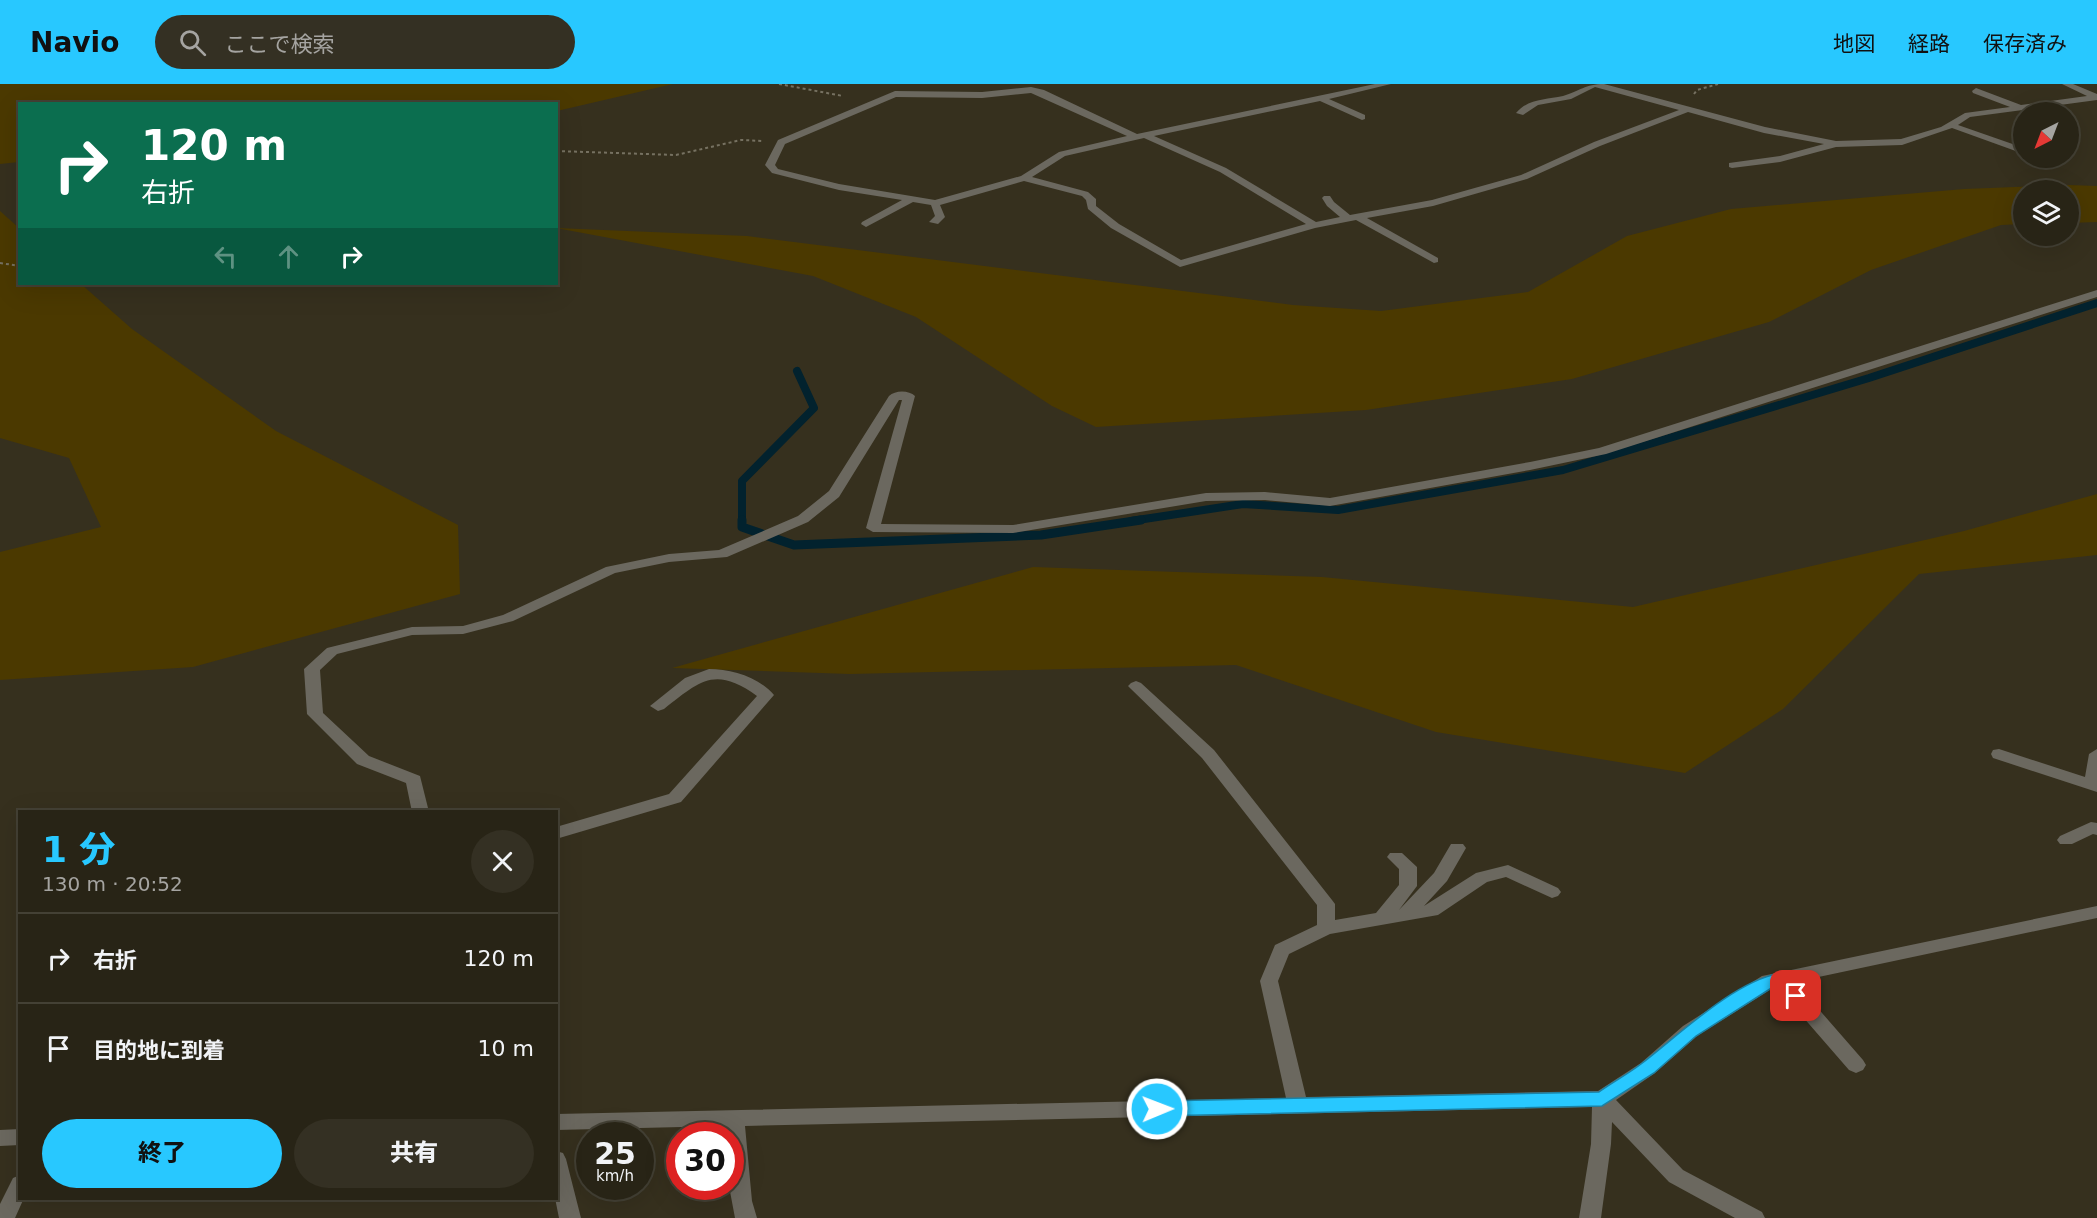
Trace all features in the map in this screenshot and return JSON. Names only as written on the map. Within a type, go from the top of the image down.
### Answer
[{"type":"street","points":[[1314,225],[1223,170],[1140,136],[1041,92],[1022,91],[982,95],[907,94],[882,98],[837,121],[781,142],[770,165],[775,171],[839,187],[935,203],[1024,178],[1062,154],[1140,136],[1388,84]]},
{"type":"street","points":[[1520,113],[1526,106],[1540,101],[1566,98],[1594,84],[1764,130],[1836,144],[1902,142],[1951,125],[1968,116],[2013,109]]},
{"type":"street","points":[[2063,102],[2097,97],[2066,84]]},
{"type":"street","points":[[1976,90],[2013,104]]},
{"type":"street","points":[[1321,98],[1362,117]]},
{"type":"street","points":[[1024,178],[1085,194],[1091,199],[1091,207],[1115,226],[1180,264],[1314,225],[1433,203],[1524,177],[1597,144],[1688,109]]},
{"type":"street","points":[[1951,125],[2013,147]]},
{"type":"street","points":[[1732,165],[1780,159],[1814,152],[1836,144]]},
{"type":"street","points":[[1327,198],[1330,204],[1353,218],[1434,260]]},
{"type":"street","points":[[866,224],[912,199]]},
{"type":"street","points":[[934,222],[940,217],[935,203]]},
{"type":"street","points":[[421,810],[414,780],[363,760],[315,714],[312,669],[333,651],[373,639],[412,631],[464,630],[508,618],[611,570],[669,558],[722,554],[803,519],[834,494],[895,396],[909,396],[873,528],[1013,529],[1206,497],[1265,496],[1330,502],[1602,451],[2097,293]]},
{"type":"street","points":[[558,832],[675,798],[766,695],[752,684],[730,675],[700,676],[658,706]]},
{"type":"street","points":[[1136,686],[1208,754],[1326,903],[1326,928]]},
{"type":"street","points":[[1999,754],[2095,786],[2097,754]]},
{"type":"street","points":[[2066,840],[2091,828],[2097,829]]},
{"type":"street","points":[[1405,915],[1441,877],[1457,848]]},
{"type":"street","points":[[1382,919],[1408,886],[1408,867],[1396,858]]},
{"type":"street","points":[[1298,1106],[1269,981],[1282,950],[1326,928],[1432,911],[1482,877],[1508,871],[1552,892]]},
{"type":"street","points":[[558,1122],[1602,1099],[1648,1068],[1690,1031],[1769,981],[2094,916]]},
{"type":"street","points":[[1780,979],[1856,1065]]},
{"type":"street","points":[[1590,1218],[1601,1144],[1602,1099]]},
{"type":"street","points":[[1602,1099],[1676,1176],[1754,1218]]},
{"type":"street","points":[[734,1118],[741,1201],[746,1218]]},
{"type":"street","points":[[0,1138],[18,1137]]},
{"type":"street","points":[[558,1167],[570,1218]]},
{"type":"street","points":[[4,1218],[18,1188]]},
{"type":"path","points":[[779,84],[838,96],[882,98]]},
{"type":"path","points":[[558,151],[676,155],[741,140],[781,142]]},
{"type":"path","points":[[0,263],[18,266]]},
{"type":"shaded area","points":[[0,84],[673,84],[558,111],[558,102],[18,102],[18,162],[0,164]]},
{"type":"shaded area","points":[[2079,185],[2097,186],[2097,222],[2079,223]]},
{"type":"shaded area","points":[[2013,187],[2013,224],[2001,225],[1871,270],[1769,322],[1572,379],[1366,410],[1096,427],[1052,406],[916,317],[813,276],[558,228],[747,236],[1293,305],[1381,311],[1528,292],[1627,236],[1731,209],[1964,189]]},
{"type":"shaded area","points":[[0,211],[18,227],[18,285],[82,285],[132,329],[276,431],[458,525],[460,594],[193,667],[0,680],[0,552],[101,527],[69,458],[0,438]]},
{"type":"shaded area","points":[[2097,494],[2097,555],[1919,574],[1783,709],[1685,773],[1436,732],[1236,665],[850,674],[672,668],[1033,567],[1322,577],[1633,607],[1964,531]]},
{"type":"waterway","points":[[1131,521],[1243,504],[1338,510],[1563,470],[1869,378],[2097,303]]},
{"type":"waterway","points":[[797,371],[814,408],[742,481],[742,527],[794,545],[1041,535],[1141,520]]},
{"type":"route","points":[[1157,1109],[1602,1099],[1648,1068],[1690,1031],[1769,981],[1780,979],[1796,996]]}]
